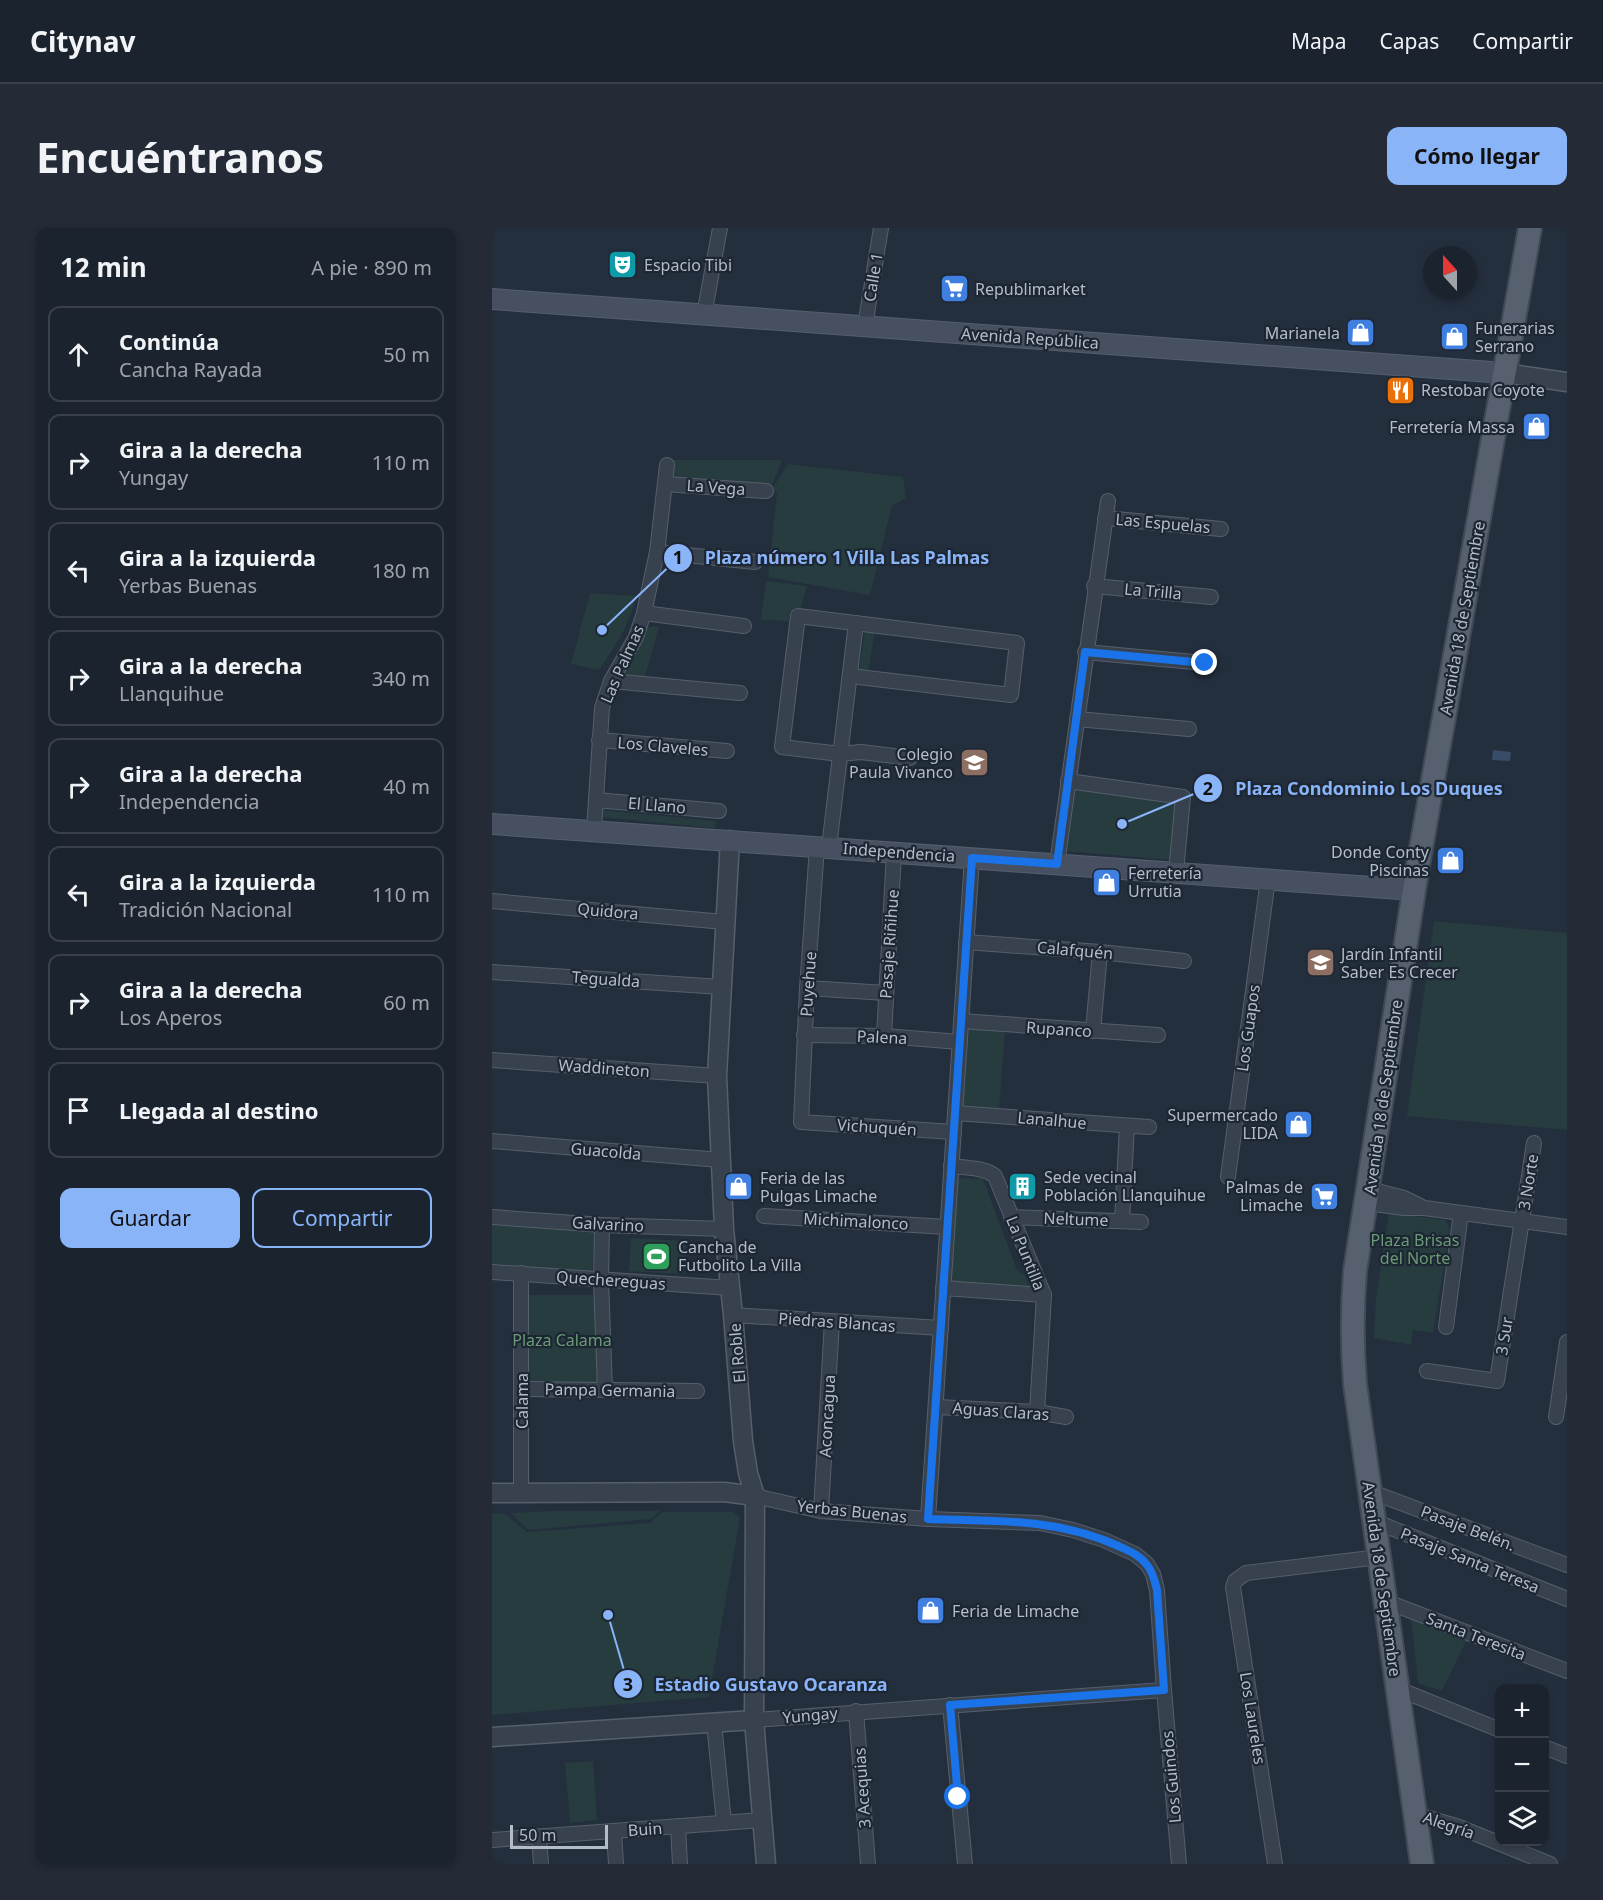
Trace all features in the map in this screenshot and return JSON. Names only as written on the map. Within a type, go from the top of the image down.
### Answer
[{"type":"main road","name":"Avenida 18 de Septiembre","points":[[1422,1864],[1355,1384],[1352,1333],[1355,1271],[1414,890],[1530,228]]},
{"type":"main road","name":"Avenida República","points":[[492,299],[1505,373]]},
{"type":"main road","name":"Independencia","points":[[492,824],[1414,890]]},
{"type":"street","points":[[704,315],[720,228]]},
{"type":"street","name":"Calle 1","points":[[865,326],[881,228]]},
{"type":"street","name":"Avenida República","points":[[1505,373],[1567,382]]},
{"type":"street","name":"Las Palmas","points":[[594,830],[602,708],[611,681],[636,637],[644,613],[657,552],[667,465]]},
{"type":"street","name":"La Vega","points":[[665,484],[766,491]]},
{"type":"street","points":[[1057,864],[1094,586],[1108,501]]},
{"type":"street","name":"Las Espuelas","points":[[1105,518],[1221,529]]},
{"type":"street","points":[[657,552],[754,562]]},
{"type":"street","name":"La Trilla","points":[[1094,586],[1211,597]]},
{"type":"street","points":[[644,613],[744,626]]},
{"type":"street","points":[[850,676],[1011,695],[1017,643],[798,616],[782,747],[840,754],[861,752],[910,758]]},
{"type":"street","name":"Puyehue","points":[[801,1122],[807,988],[823,847],[840,754],[856,623]]},
{"type":"street","points":[[1085,652],[1205,663]]},
{"type":"street","points":[[611,681],[740,693]]},
{"type":"street","points":[[1077,719],[1188,729]]},
{"type":"street","name":"Los Claveles","points":[[599,740],[726,751]]},
{"type":"street","points":[[1068,782],[1183,796],[1176,872]]},
{"type":"street","name":"El Llano","points":[[596,800],[719,811]]},
{"type":"street","name":"El Roble","points":[[730,840],[717,1076],[724,1228],[743,1441],[748,1473],[755,1496],[754,1720],[766,1864]]},
{"type":"street","name":"Pasaje Riñihue","points":[[884,1036],[894,852]]},
{"type":"street","points":[[928,1519],[972,858]]},
{"type":"street","name":"Los Guapos","points":[[1228,1177],[1268,879]]},
{"type":"street","name":"Quidora","points":[[492,901],[724,921]]},
{"type":"street","name":"Calafquén","points":[[966,942],[1184,961]]},
{"type":"street","points":[[1093,1031],[1100,952]]},
{"type":"street","name":"Tegualda","points":[[492,972],[721,987]]},
{"type":"street","points":[[807,988],[886,993]]},
{"type":"street","name":"Rupanco","points":[[961,1021],[1158,1035]]},
{"type":"street","name":"Palena","points":[[804,1035],[884,1036],[960,1042]]},
{"type":"street","name":"Waddineton","points":[[492,1060],[717,1076]]},
{"type":"street","name":"Lanalhue","points":[[955,1113],[1149,1127]]},
{"type":"street","name":"Vichuquén","points":[[801,1122],[954,1132]]},
{"type":"street","points":[[1122,1221],[1127,1126]]},
{"type":"street","name":"Guacolda","points":[[492,1141],[720,1160]]},
{"type":"street","name":"3 Norte","points":[[1522,1221],[1534,1143]]},
{"type":"street","name":"La Puntilla","points":[[951,1166],[989,1172],[994,1176],[1044,1295],[1037,1412]]},
{"type":"street","points":[[1368,1196],[1404,1208],[1424,1208],[1567,1227]]},
{"type":"street","points":[[1446,1326],[1461,1213]]},
{"type":"street","name":"Michimalonco","points":[[764,1216],[947,1227]]},
{"type":"street","name":"Galvarino","points":[[492,1217],[602,1225],[724,1228]]},
{"type":"street","name":"Neltume","points":[[1011,1217],[1141,1222]]},
{"type":"street","name":"3 Sur","points":[[1427,1371],[1497,1381],[1522,1221]]},
{"type":"street","points":[[602,1225],[601,1280],[605,1390]]},
{"type":"street","name":"Quechereguas","points":[[492,1272],[730,1288]]},
{"type":"street","name":"Calama","points":[[521,1273],[521,1494]]},
{"type":"street","points":[[944,1288],[1044,1295]]},
{"type":"street","name":"Piedras Blancas","points":[[733,1315],[941,1328]]},
{"type":"street","name":"Aconcagua","points":[[821,1511],[832,1321]]},
{"type":"street","points":[[1556,1417],[1567,1342]]},
{"type":"street","name":"Pampa Germania","points":[[522,1389],[698,1391]]},
{"type":"street","name":"Aguas Claras","points":[[936,1407],[1037,1412],[1066,1417]]},
{"type":"street","name":"Pasaje Belén.","points":[[1370,1491],[1567,1565]]},
{"type":"street","name":"Yerbas Buenas","points":[[492,1493],[724,1492],[755,1496],[821,1511],[928,1519],[1040,1523],[1094,1536],[1135,1554],[1147,1564],[1153,1575],[1157,1590],[1164,1690]]},
{"type":"street","name":"Pasaje Santa Teresa","points":[[1374,1521],[1567,1599]]},
{"type":"street","name":"Los Laureles","points":[[1275,1864],[1233,1587],[1234,1581],[1240,1575],[1256,1572],[1379,1557]]},
{"type":"street","name":"Santa Teresita","points":[[1385,1601],[1567,1671]]},
{"type":"street","points":[[1398,1689],[1495,1728]]},
{"type":"street","name":"Yungay","points":[[492,1737],[1164,1690]]},
{"type":"street","name":"Los Guindos","points":[[1164,1690],[1179,1864]]},
{"type":"street","points":[[950,1705],[965,1864]]},
{"type":"street","name":"3 Acequias","points":[[856,1712],[867,1864]]},
{"type":"street","points":[[714,1723],[724,1823]]},
{"type":"street","points":[[1549,1749],[1567,1756]]},
{"type":"street","name":"Alegría","points":[[1415,1814],[1459,1827],[1550,1864]]},
{"type":"street","name":"Buin","points":[[492,1840],[762,1820]]},
{"type":"street","points":[[678,1827],[680,1864]]},
{"type":"street","points":[[614,1831],[616,1864]]},
{"type":"street","points":[[539,1837],[541,1864]]},
{"type":"green space","points":[[672,460],[782,460],[770,490],[671,482],[668,469]]},
{"type":"green space","points":[[788,464],[903,477],[906,498],[892,506],[870,595],[768,577],[777,493],[772,489]]},
{"type":"green space","points":[[766,581],[807,586],[798,618],[789,616],[788,621],[761,620]]},
{"type":"green space","points":[[590,593],[636,596],[626,626],[599,670],[571,664]]},
{"type":"green space","points":[[659,626],[645,677],[622,675],[644,627]]},
{"type":"green space","points":[[865,629],[875,629],[868,673],[859,671]]},
{"type":"green space","points":[[1071,786],[1178,798],[1172,860],[1065,851]]},
{"type":"green space","points":[[601,810],[716,821],[715,828],[601,817]]},
{"type":"green space","points":[[1434,921],[1567,933],[1567,1130],[1407,1116]]},
{"type":"green space","points":[[964,1027],[1005,1030],[999,1110],[958,1107]]},
{"type":"green space","points":[[951,1178],[983,1179],[1017,1270],[1024,1274],[1031,1289],[943,1283]]},
{"type":"green space","name":"Plaza Brisas del Norte","points":[[1389,1213],[1445,1220],[1450,1228],[1433,1333],[1413,1330],[1411,1345],[1374,1338],[1376,1299]]},
{"type":"green space","points":[[492,1225],[594,1232],[592,1272],[492,1264]]},
{"type":"green space","name":"Cancha de Futbolito La Villa","points":[[631,1238],[686,1241],[684,1274],[629,1271]]},
{"type":"green space","name":"Plaza Calama","points":[[525,1295],[596,1295],[600,1385],[527,1385]]},
{"type":"green space","points":[[660,1511],[651,1519],[528,1530],[511,1513]]},
{"type":"green space","points":[[662,1512],[733,1512],[740,1517],[709,1697],[492,1715],[492,1513],[505,1514],[527,1532],[650,1523]]},
{"type":"green space","points":[[1411,1619],[1466,1641],[1442,1691],[1418,1683]]},
{"type":"green space","points":[[593,1761],[597,1820],[570,1823],[565,1763]]},
{"type":"water","points":[[1493,750],[1511,752],[1510,761],[1492,760]]},
{"type":"place","name":"Espacio Tibi","points":[[623,265]]},
{"type":"place","name":"Republimarket","points":[[954,289]]},
{"type":"place","name":"Marianela","points":[[1361,333]]},
{"type":"place","name":"Funerarias Serrano","points":[[1454,337]]},
{"type":"place","name":"Restobar Coyote","points":[[1400,390]]},
{"type":"place","name":"Ferretería Massa","points":[[1536,427]]},
{"type":"place","name":"Plaza número 1 Villa Las Palmas","points":[[602,630]]},
{"type":"place","name":"Colegio Paula Vivanco","points":[[974,763]]},
{"type":"place","name":"Plaza Condominio Los Duques","points":[[1122,824]]},
{"type":"place","name":"Donde Conty Piscinas","points":[[1450,861]]},
{"type":"place","name":"Ferretería Urrutia","points":[[1107,882]]},
{"type":"place","name":"Jardín Infantil Saber Es Crecer","points":[[1320,963]]},
{"type":"place","name":"Supermercado LIDA","points":[[1299,1124]]},
{"type":"place","name":"Sede vecinal Población Llanquihue","points":[[1023,1186]]},
{"type":"place","name":"Feria de las Pulgas Limache","points":[[739,1187]]},
{"type":"place","name":"Palmas de Limache","points":[[1324,1196]]},
{"type":"place","name":"Cancha de Futbolito La Villa","points":[[657,1256]]},
{"type":"place","name":"Feria de Limache","points":[[931,1611]]},
{"type":"place","name":"Estadio Gustavo Ocaranza","points":[[608,1615]]},
{"type":"route","points":[[958,1797],[950,1705],[1164,1690],[1157,1590],[1147,1564],[1135,1554],[1104,1540],[1040,1523],[928,1519],[972,858],[1057,864],[1085,652],[1205,663]]}]
